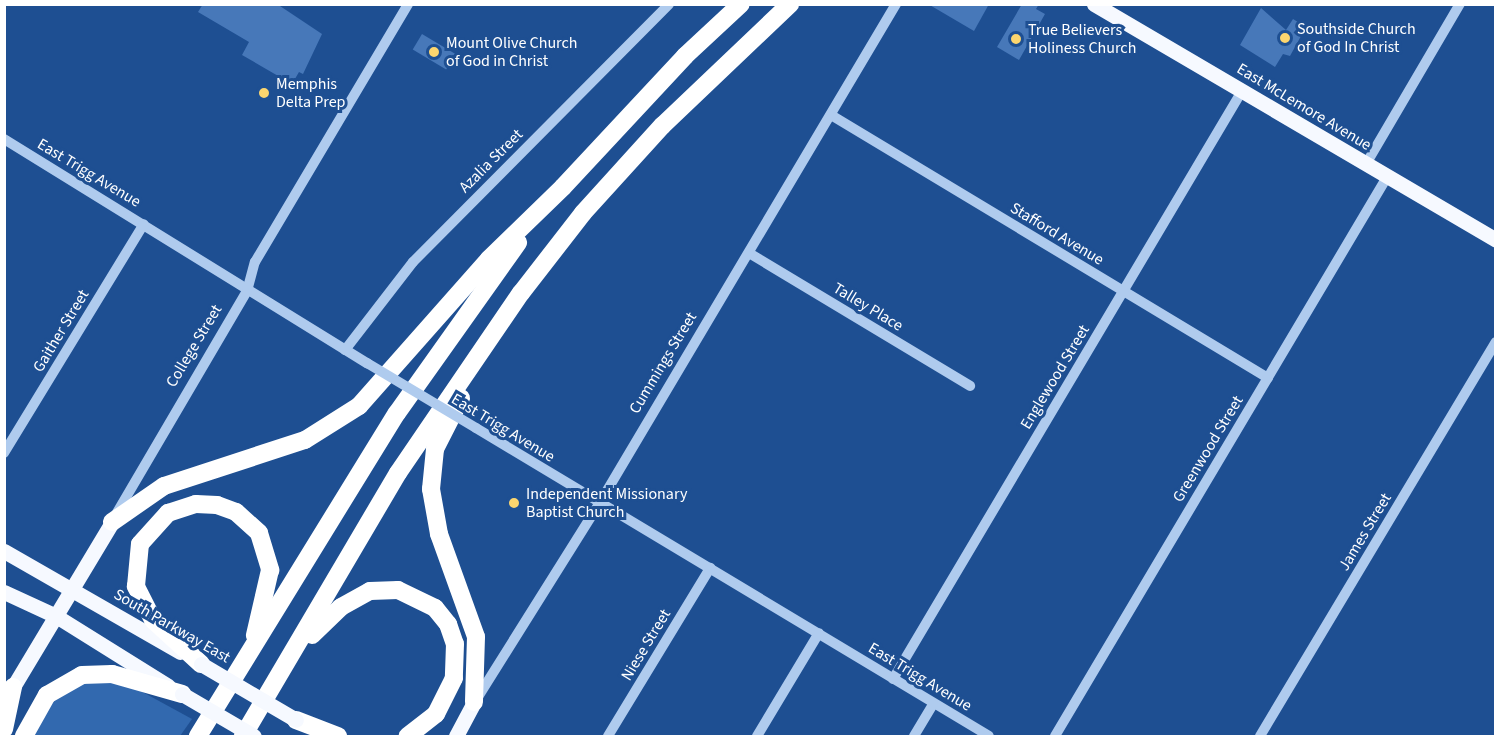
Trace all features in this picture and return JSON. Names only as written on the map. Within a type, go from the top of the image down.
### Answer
[{"type":"highway","points":[[111,522],[180,478],[305,440],[345,416],[372,394],[489,259],[556,195],[662,79],[741,4]]},
{"type":"highway","points":[[243,736],[297,649],[398,473],[477,354],[604,189],[681,107],[790,4]]},
{"type":"highway","points":[[198,736],[433,359],[556,195]]},
{"type":"highway","points":[[474,702],[476,636],[439,534],[430,476],[435,449],[477,354]]},
{"type":"highway","points":[[201,664],[153,620],[141,601],[134,575],[146,532],[168,513],[187,505],[228,508],[252,525],[262,540],[270,561],[270,582],[251,648]]},
{"type":"highway","points":[[297,649],[341,607],[370,591],[398,590],[428,602],[448,624],[457,655],[455,670],[441,707],[408,736]]},
{"type":"highway","points":[[24,736],[47,695],[82,675],[124,676],[182,694]]},
{"type":"highway","points":[[4,729],[9,695]]},
{"type":"highway","points":[[296,720],[338,736]]},
{"type":"main road","name":"East McLemore Avenue","points":[[1103,7],[1496,240]]},
{"type":"main road","name":"College Street","points":[[9,695],[111,522]]},
{"type":"main road","name":"South Parkway East","points":[[4,551],[201,664],[320,736]]},
{"type":"main road","points":[[4,592],[56,616],[254,736]]},
{"type":"main road","name":"Cummings Street","points":[[456,736],[474,702]]},
{"type":"street","name":"College Street","points":[[111,522],[247,291],[255,262],[408,4]]},
{"type":"street","name":"Azalia Street","points":[[345,350],[413,262],[669,4]]},
{"type":"street","name":"Cummings Street","points":[[474,702],[599,504],[896,4]]},
{"type":"street","points":[[1365,164],[1460,4]]},
{"type":"street","name":"Englewood Street","points":[[893,679],[1242,91]]},
{"type":"street","name":"Stafford Avenue","points":[[831,115],[1268,378]]},
{"type":"street","name":"East Trigg Avenue","points":[[4,139],[144,224],[247,291],[989,736]]},
{"type":"street","name":"Greenwood Street","points":[[1055,736],[1387,177]]},
{"type":"street","name":"Gaither Street","points":[[4,453],[144,224]]},
{"type":"street","name":"Talley Place","points":[[749,253],[970,386]]},
{"type":"street","name":"James Street","points":[[1260,736],[1496,342]]},
{"type":"street","name":"Niese Street","points":[[608,736],[710,568]]},
{"type":"street","points":[[757,736],[819,633]]},
{"type":"street","points":[[914,736],[933,704]]},
{"type":"shaded area","points":[[106,680],[137,689],[192,719],[180,736],[31,736],[44,710],[72,686]]},
{"type":"building","name":"Memphis Delta Prep","points":[[203,4],[277,4],[322,34],[303,74],[299,72],[292,84],[242,55],[249,42],[198,12]]},
{"type":"building","points":[[928,4],[989,4],[974,31]]},
{"type":"building","points":[[1022,4],[1039,4],[1036,9],[1045,14],[1019,60],[997,47]]},
{"type":"building","name":"Southside Church of God In Christ","points":[[1261,8],[1286,30],[1293,19],[1306,27],[1290,56],[1283,54],[1275,67],[1240,45]]},
{"type":"building","name":"Mount Olive Church of God in Christ","points":[[422,34],[455,54],[446,70],[413,49]]},
{"type":"place","name":"Southside Church of God In Christ","points":[[1285,38]]},
{"type":"place","name":"True Believers Holiness Church","points":[[1016,39]]},
{"type":"place","name":"Mount Olive Church of God in Christ","points":[[434,52]]},
{"type":"place","name":"Memphis Delta Prep","points":[[264,93]]},
{"type":"place","name":"Independent Missionary Baptist Church","points":[[514,503]]}]
